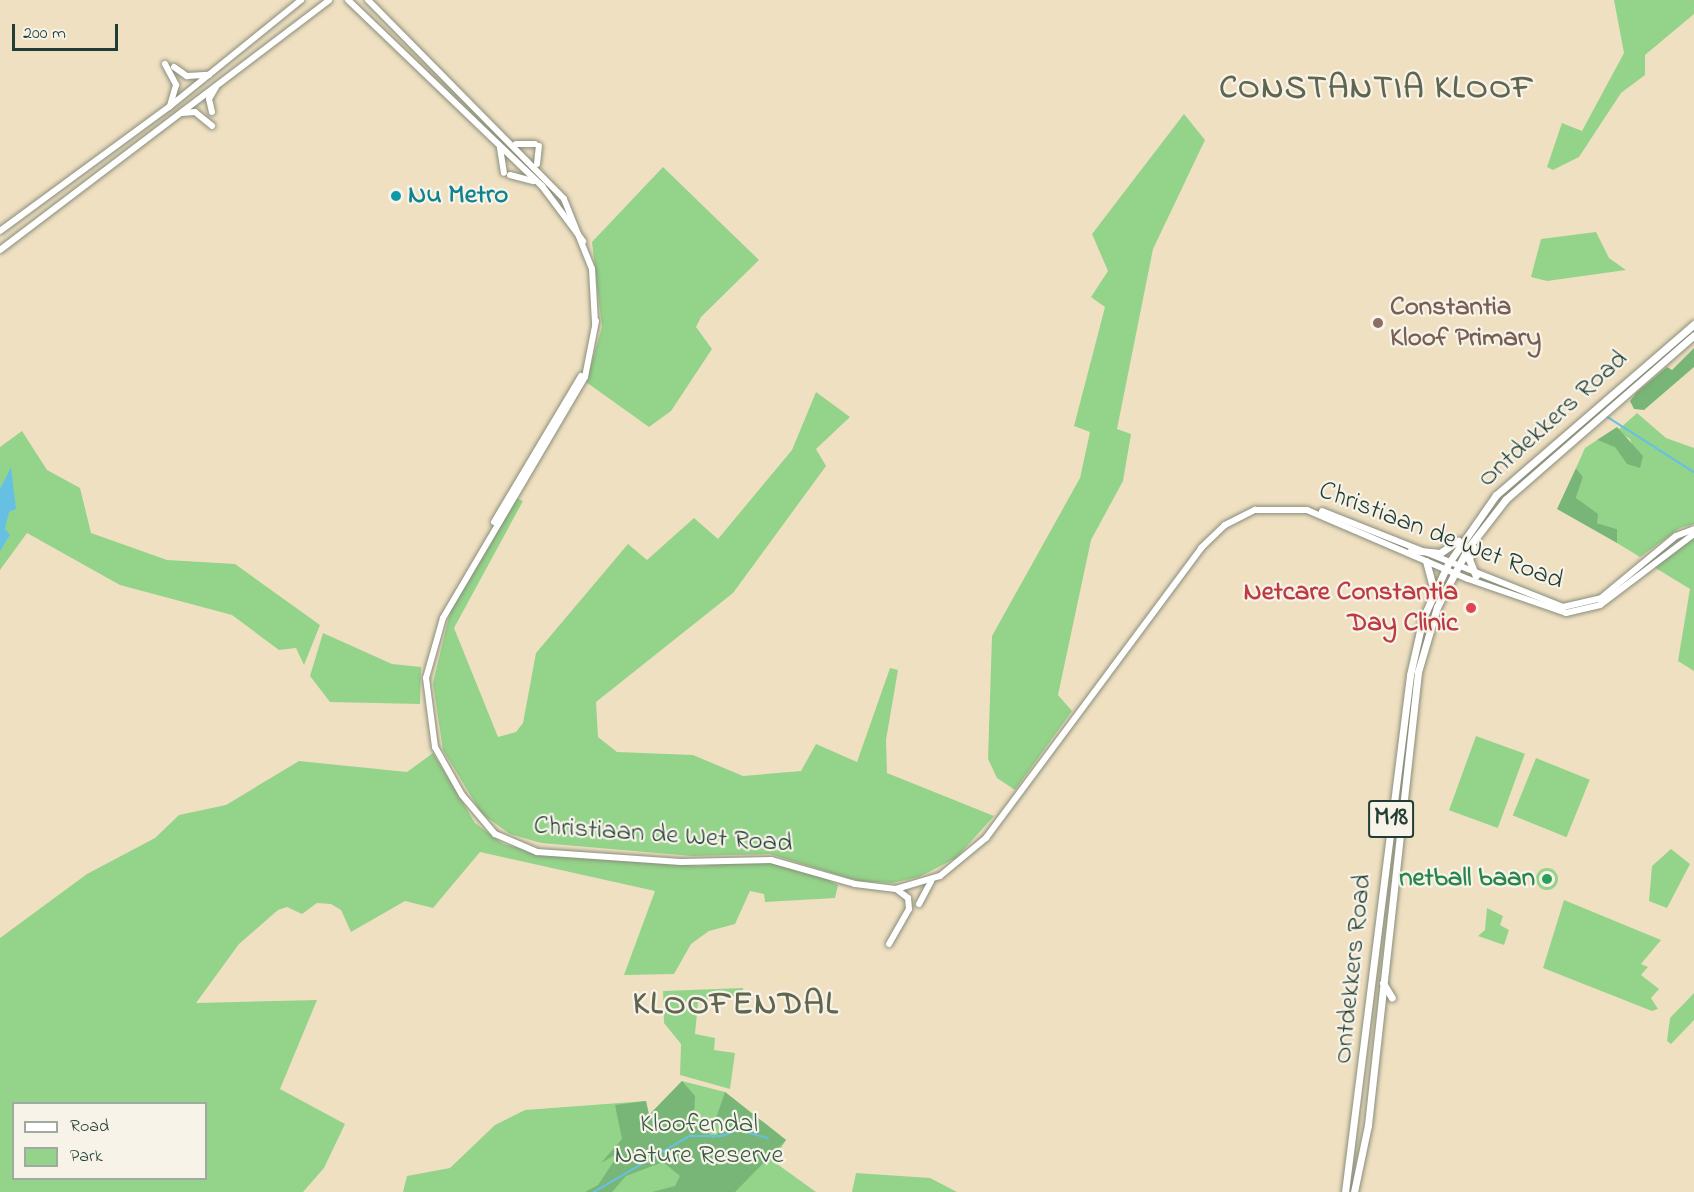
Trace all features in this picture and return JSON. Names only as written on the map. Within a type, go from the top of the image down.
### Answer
[{"type":"main road","points":[[0,231],[169,107],[299,0]]},
{"type":"main road","points":[[0,250],[329,0]]},
{"type":"main road","name":"Christiaan de Wet Road","points":[[348,0],[542,186],[585,244]]},
{"type":"main road","name":"Christiaan de Wet Road","points":[[370,0],[509,141],[540,169],[570,208],[585,244],[596,321],[581,376],[437,630],[425,697],[440,759],[472,811],[495,834],[525,849],[562,854],[781,861],[864,886],[894,889],[934,878],[977,848],[1201,548],[1236,514],[1287,503],[1316,509],[1446,567]]},
{"type":"main road","points":[[165,64],[176,85],[169,107]]},
{"type":"main road","points":[[174,67],[187,76],[209,75]]},
{"type":"main road","points":[[212,112],[210,96],[222,80]]},
{"type":"main road","points":[[177,114],[195,112],[212,126]]},
{"type":"main road","points":[[509,141],[537,145],[534,155],[540,169]]},
{"type":"main road","points":[[497,145],[507,174],[523,175],[542,186]]},
{"type":"main road","name":"Ontdekkers Road","points":[[1345,1192],[1410,675],[1423,618],[1446,567],[1496,495],[1694,322]]},
{"type":"main road","name":"Ontdekkers Road","points":[[1354,1192],[1368,1125],[1418,672],[1426,636],[1454,570],[1484,526],[1533,472],[1694,336]]},
{"type":"main road","points":[[1411,550],[1449,551],[1496,495]]},
{"type":"main road","name":"Christiaan de Wet Road","points":[[1201,548],[1233,519],[1279,506],[1319,514],[1541,608],[1574,612],[1609,599],[1694,534]]},
{"type":"main road","points":[[1476,576],[1469,555],[1484,526]]},
{"type":"main road","name":"Christiaan de Wet Road","points":[[1454,570],[1555,606],[1584,605],[1694,529]]},
{"type":"main road","points":[[1423,618],[1435,579],[1426,561]]},
{"type":"main road","name":"Christiaan de Wet Road","points":[[894,889],[945,869],[977,848]]},
{"type":"main road","points":[[919,904],[934,878]]},
{"type":"main road","points":[[889,944],[909,909],[908,898],[894,889]]},
{"type":"main road","points":[[1383,983],[1392,998]]},
{"type":"green space","points":[[1614,0],[1694,0],[1694,14],[1645,55],[1645,75],[1621,93],[1579,157],[1553,170],[1547,167],[1562,123],[1582,131],[1624,53]]},
{"type":"green space","points":[[1184,114],[1205,140],[1153,249],[1117,429],[1131,434],[1123,481],[1091,540],[1058,695],[1072,711],[1015,790],[997,778],[988,759],[992,636],[1080,478],[1090,432],[1074,426],[1105,307],[1091,297],[1108,271],[1092,234]]},
{"type":"green space","points":[[663,167],[759,260],[701,317],[696,327],[712,349],[671,411],[649,427],[586,382],[602,327],[592,242]]},
{"type":"green space","points":[[1596,232],[1609,258],[1626,270],[1547,281],[1531,277],[1541,239]]},
{"type":"green space","points":[[1694,348],[1694,367],[1644,410],[1634,409],[1630,401],[1636,393],[1667,367],[1672,370]]},
{"type":"green space","points":[[816,392],[850,417],[816,449],[826,466],[733,593],[596,702],[598,737],[617,752],[693,755],[743,776],[801,771],[816,744],[857,762],[890,668],[898,670],[886,740],[887,773],[994,816],[956,858],[919,877],[892,883],[858,881],[770,854],[692,856],[541,843],[510,834],[482,814],[443,750],[433,683],[451,608],[516,498],[523,501],[454,628],[498,737],[516,732],[523,723],[536,653],[628,544],[647,560],[694,518],[718,539],[792,450]]},
{"type":"green space","points":[[1637,413],[1666,438],[1694,448],[1694,524],[1680,528],[1640,557],[1617,543],[1617,529],[1597,523],[1576,498],[1583,477],[1576,468],[1585,448],[1597,440],[1615,446],[1640,468],[1630,439],[1617,431]]},
{"type":"green space","points":[[1617,427],[1643,456],[1640,468],[1627,464],[1615,447],[1597,440]]},
{"type":"green space","points":[[22,431],[47,470],[80,488],[91,533],[167,560],[235,564],[320,625],[304,665],[296,648],[279,650],[232,615],[120,585],[27,533],[0,570],[0,447]]},
{"type":"green space","points":[[1576,468],[1583,477],[1576,498],[1598,514],[1597,523],[1617,529],[1617,543],[1557,509]]},
{"type":"green space","points":[[1694,536],[1694,671],[1678,661],[1690,589],[1654,567]]},
{"type":"green space","points":[[323,633],[392,664],[421,667],[420,704],[330,702],[310,676]]},
{"type":"green space","points":[[1476,736],[1525,754],[1498,828],[1449,810]]},
{"type":"green space","points":[[433,753],[475,823],[503,844],[539,853],[700,866],[757,861],[808,870],[838,885],[835,898],[765,902],[764,894],[750,891],[735,924],[709,931],[691,944],[674,974],[624,975],[655,891],[480,852],[433,908],[405,901],[351,932],[341,910],[331,904],[317,903],[302,914],[287,907],[278,910],[239,944],[196,1003],[317,1000],[280,1089],[345,1124],[324,1168],[303,1192],[0,1192],[0,938],[87,874],[155,838],[179,815],[226,805],[299,761],[407,772]]},
{"type":"green space","points":[[1536,758],[1590,780],[1567,837],[1513,815]]},
{"type":"green space","points":[[1671,849],[1690,864],[1667,908],[1649,901],[1652,866]]},
{"type":"green space","name":"netball baan","points":[[1547,868],[1555,871],[1558,879],[1555,887],[1547,890],[1539,887],[1536,879],[1539,871]]},
{"type":"green space","points":[[1564,900],[1661,940],[1641,964],[1648,967],[1641,975],[1659,989],[1651,998],[1658,1009],[1652,1011],[1543,968]]},
{"type":"green space","points":[[1487,908],[1503,916],[1500,925],[1509,930],[1504,945],[1478,936],[1485,930]]},
{"type":"green space","points":[[743,988],[744,998],[709,994],[707,1003],[698,1003],[695,1034],[715,1038],[714,1050],[735,1053],[730,1089],[680,1075],[681,1044],[664,1023],[663,991]]},
{"type":"green space","points":[[1694,993],[1694,1020],[1671,1044],[1667,1041],[1670,1018]]},
{"type":"green space","name":"Kloofendal Nature Reserve","points":[[682,1081],[725,1092],[786,1140],[773,1161],[816,1192],[403,1192],[407,1176],[450,1168],[495,1125],[525,1110],[646,1101],[649,1115]]},
{"type":"green space","points":[[682,1081],[695,1096],[694,1116],[713,1138],[723,1129],[716,1118],[725,1092],[786,1140],[735,1192],[652,1192],[675,1186],[680,1176],[663,1162],[626,1176],[612,1192],[585,1192],[598,1185],[620,1152],[601,1163],[622,1139],[615,1105],[646,1101],[649,1115]]},
{"type":"green space","name":"Kloofendal Nature Reserve","points":[[856,1173],[930,1178],[957,1192],[852,1192]]},
{"type":"water","points":[[11,467],[16,509],[9,512],[5,529],[10,535],[0,551],[0,489]]},
{"type":"waterway","points":[[1606,416],[1694,472]]},
{"type":"waterway","points":[[594,1192],[690,1136],[722,1136],[738,1130],[768,1138]]},
{"type":"place","name":"Nu Metro","points":[[396,196]]},
{"type":"place","name":"Constantia Kloof Primary","points":[[1378,323]]},
{"type":"place","name":"Netcare Constantia Day Clinic","points":[[1471,608]]},
{"type":"place","name":"netball baan","points":[[1547,879]]},
{"type":"district","name":"CONSTANTIA KLOOF","points":[[1377,90]]},
{"type":"district","name":"KLOOFENDAL","points":[[736,1006]]}]
